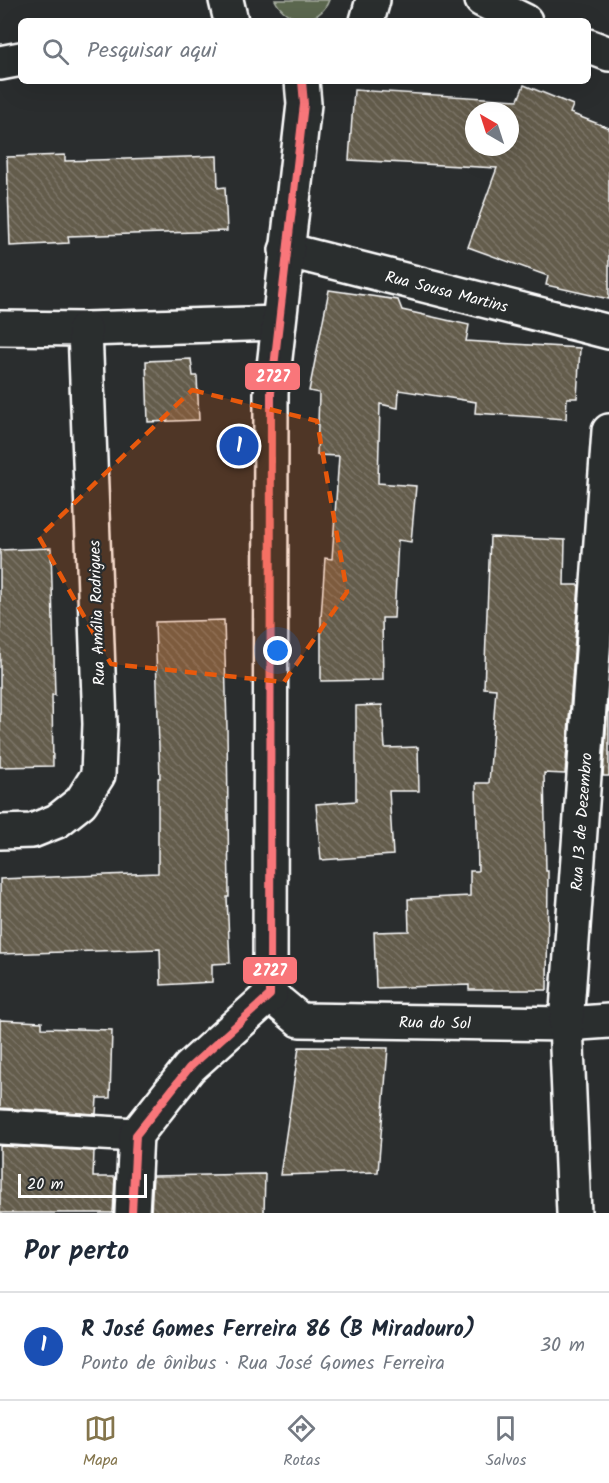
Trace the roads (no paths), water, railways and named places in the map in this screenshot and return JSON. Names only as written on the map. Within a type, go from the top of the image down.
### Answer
[{"type":"street","points":[[368,18],[373,0]]},
{"type":"street","points":[[482,0],[519,18]]},
{"type":"street","points":[[591,47],[609,54]]},
{"type":"street","points":[[0,63],[18,60]]},
{"type":"street","points":[[132,1213],[136,1135],[189,1068],[270,995],[271,393],[304,104],[302,84]]},
{"type":"street","name":"Rua Sousa Martins","points":[[286,250],[609,332]]},
{"type":"street","points":[[0,328],[85,329],[278,323]]},
{"type":"street","name":"Rua Amália Rodrigues","points":[[0,832],[32,831],[57,821],[81,802],[98,776],[100,724],[85,329]]},
{"type":"street","name":"Rua 13 de Dezembro","points":[[574,1213],[566,1024],[609,431]]},
{"type":"street","name":"Rua do Sol","points":[[270,995],[300,1020],[566,1024],[609,1021]]},
{"type":"street","points":[[0,1127],[136,1135]]},
{"type":"place","name":"R José Gomes Ferreira 86 (B Miradouro)","points":[[239,446]]}]
